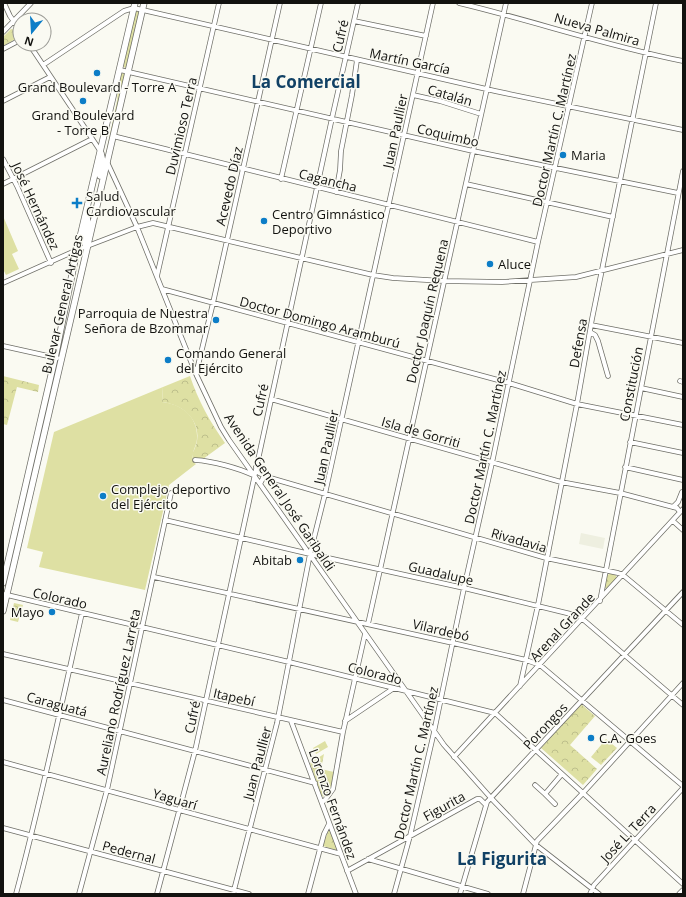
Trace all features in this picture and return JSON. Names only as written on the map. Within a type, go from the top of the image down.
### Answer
[{"type":"main road","name":"Bulevar General Artigas","points":[[3,611],[5,595],[144,3]]},
{"type":"main road","name":"Bulevar General Artigas","points":[[3,583],[55,358],[77,250],[134,5]]},
{"type":"main road","points":[[107,162],[105,152],[115,104],[114,95]]},
{"type":"main road","points":[[100,188],[99,182],[103,162],[101,152]]},
{"type":"main road","points":[[86,212],[88,223],[84,242],[87,246]]},
{"type":"main road","points":[[680,894],[683,891]]},
{"type":"street","points":[[4,3],[12,18]]},
{"type":"street","points":[[22,12],[31,3]]},
{"type":"street","name":"Duvimioso Terra","points":[[156,276],[169,226],[219,3]]},
{"type":"street","name":"Acevedo Díaz","points":[[196,374],[280,3]]},
{"type":"street","points":[[281,179],[321,3]]},
{"type":"street","name":"Cufré","points":[[157,894],[195,751],[345,57],[358,3]]},
{"type":"street","name":"Juan Paullier","points":[[233,892],[278,718],[310,554],[390,206],[433,3]]},
{"type":"street","name":"Nueva Palmira","points":[[459,3],[585,36],[646,54],[683,61]]},
{"type":"street","name":"Doctor Joaquín Requena","points":[[368,624],[506,3]]},
{"type":"street","name":"Doctor Martín C. Martínez","points":[[394,894],[410,836],[434,732],[538,242],[592,3]]},
{"type":"street","name":"Defensa","points":[[520,686],[538,605],[591,325],[656,3]]},
{"type":"street","points":[[43,65],[134,5]]},
{"type":"street","name":"Martín García","points":[[134,5],[142,10],[214,25],[357,60],[683,130]]},
{"type":"street","points":[[354,21],[426,36]]},
{"type":"street","points":[[3,32],[12,23]]},
{"type":"street","points":[[3,49],[12,44]]},
{"type":"street","name":"Avenida General José Garibaldi","points":[[34,52],[107,162],[137,227],[196,374],[221,427],[404,690],[454,757],[536,845],[599,894]]},
{"type":"street","points":[[336,192],[340,170],[341,151],[357,60]]},
{"type":"street","name":"Coquimbo","points":[[120,70],[473,151],[678,193]]},
{"type":"street","points":[[3,101],[50,77]]},
{"type":"street","name":"Catalán","points":[[413,95],[440,101],[481,114]]},
{"type":"street","name":"Cagancha","points":[[113,136],[184,155],[538,242]]},
{"type":"street","points":[[3,184],[92,138]]},
{"type":"street","name":"José Hernández","points":[[3,159],[51,262]]},
{"type":"street","name":"Constitución","points":[[600,600],[683,171]]},
{"type":"street","points":[[466,184],[613,217]]},
{"type":"street","points":[[90,196],[98,198]]},
{"type":"street","points":[[3,283],[77,250],[137,227],[153,223],[227,239],[373,275],[444,282],[502,282],[576,277],[683,250]]},
{"type":"street","name":"Doctor Domingo Aramburú","points":[[162,290],[508,383],[577,404],[683,425]]},
{"type":"street","points":[[591,325],[683,343]]},
{"type":"street","points":[[590,332],[595,335],[598,341],[608,376]]},
{"type":"street","points":[[3,346],[61,359]]},
{"type":"street","points":[[641,388],[683,397]]},
{"type":"street","name":"Isla de Gorriti","points":[[271,399],[561,482],[620,493],[677,508],[682,511]]},
{"type":"street","points":[[630,442],[683,453]]},
{"type":"street","points":[[195,460],[240,470],[254,475]]},
{"type":"street","points":[[240,470],[245,462]]},
{"type":"street","name":"Rivadavia","points":[[256,467],[259,473],[267,477],[392,514],[546,558],[606,570],[623,575],[683,625]]},
{"type":"street","points":[[626,467],[683,480]]},
{"type":"street","points":[[260,484],[263,478],[267,477]]},
{"type":"street","points":[[673,507],[678,502],[683,492]]},
{"type":"street","name":"Aureliano Rodríguez Larreta","points":[[79,894],[107,790],[171,493]]},
{"type":"street","name":"Arenal Grande","points":[[454,757],[682,511]]},
{"type":"street","name":"Guadalupe","points":[[165,520],[538,605],[579,616],[683,706]]},
{"type":"street","points":[[673,521],[683,530]]},
{"type":"street","name":"Vilardebó","points":[[154,577],[453,643],[526,660],[540,665],[683,787]]},
{"type":"street","name":"Porongos","points":[[460,894],[486,805],[491,798],[683,592]]},
{"type":"street","name":"Colorado","points":[[5,595],[356,678],[495,713],[683,884]]},
{"type":"street","points":[[16,894],[32,836],[82,613]]},
{"type":"street","points":[[322,802],[333,789],[343,732],[365,634]]},
{"type":"street","name":"Itapebí","points":[[3,654],[343,732]]},
{"type":"street","points":[[523,894],[537,841],[583,793],[683,683]]},
{"type":"street","points":[[346,721],[394,688]]},
{"type":"street","name":"Caraguatá","points":[[3,700],[314,783]]},
{"type":"street","name":"Lorenzo Fernández","points":[[291,721],[356,894]]},
{"type":"street","name":"Yaguarí","points":[[3,762],[341,854]]},
{"type":"street","points":[[545,794],[562,774]]},
{"type":"street","points":[[535,785],[555,804]]},
{"type":"street","name":"José L. Terra","points":[[591,888],[683,787]]},
{"type":"street","name":"Figurita","points":[[347,871],[477,799],[480,799],[486,805]]},
{"type":"street","points":[[308,894],[320,848],[329,824]]},
{"type":"street","name":"Pedernal","points":[[3,828],[163,871],[233,892],[250,894]]},
{"type":"street","points":[[368,859],[488,894]]},
{"type":"street","points":[[590,894],[591,888]]},
{"type":"shaded area","points":[[581,533],[605,538],[603,549],[579,544]]},
{"type":"green space","points":[[137,11],[139,13],[125,68],[123,66],[135,12]]},
{"type":"green space","points":[[12,29],[12,41],[3,46],[3,37]]},
{"type":"green space","points":[[121,74],[125,74],[106,153],[117,101],[118,88]]},
{"type":"green space","points":[[3,216],[18,251],[12,254],[19,269],[6,275],[3,269]]},
{"type":"green space","points":[[3,376],[39,385],[38,392],[17,387],[7,425],[3,424]]},
{"type":"green space","points":[[190,376],[205,411],[225,443],[203,459],[193,458],[192,454],[196,445],[197,436],[196,427],[193,420],[180,408],[172,404],[162,402],[163,387]]},
{"type":"green space","name":"Complejo deportivo del Ejército","points":[[163,387],[162,402],[169,403],[182,409],[192,418],[195,424],[197,440],[193,451],[193,462],[196,464],[169,485],[145,590],[39,567],[43,552],[27,548],[54,432]]},
{"type":"green space","points":[[611,573],[615,574],[617,578],[607,588],[605,588],[606,576]]},
{"type":"green space","points":[[14,603],[23,605],[18,622],[10,620]]},
{"type":"green space","points":[[581,704],[595,716],[570,745],[597,769],[583,785],[541,748]]},
{"type":"green space","points":[[606,739],[617,748],[601,765],[591,757]]},
{"type":"green space","points":[[325,741],[328,747],[316,754],[313,748]]},
{"type":"green space","points":[[324,754],[321,769],[334,772],[331,787],[324,797],[321,795],[310,763]]},
{"type":"green space","points":[[328,831],[330,831],[337,848],[336,850],[323,846]]},
{"type":"place","name":"Grand Boulevard - Torre A","points":[[97,73]]},
{"type":"place","name":"Grand Boulevard - Torre B","points":[[83,101]]},
{"type":"place","name":"Maria","points":[[563,155]]},
{"type":"place","name":"Salud Cardiovascular","points":[[77,203]]},
{"type":"place","name":"Centro Gimnástico Deportivo","points":[[264,221]]},
{"type":"place","name":"Aluce","points":[[490,264]]},
{"type":"place","name":"Parroquia de Nuestra Señora de Bzommar","points":[[216,320]]},
{"type":"place","name":"Comando General del Ejército","points":[[168,360]]},
{"type":"place","name":"Complejo deportivo del Ejército","points":[[103,496]]},
{"type":"place","name":"Abitab","points":[[300,560]]},
{"type":"place","name":"Mayo","points":[[52,612]]},
{"type":"place","name":"C.A. Goes","points":[[591,738]]},
{"type":"district","name":"La Comercial","points":[[306,81]]},
{"type":"district","name":"La Figurita","points":[[502,858]]}]
